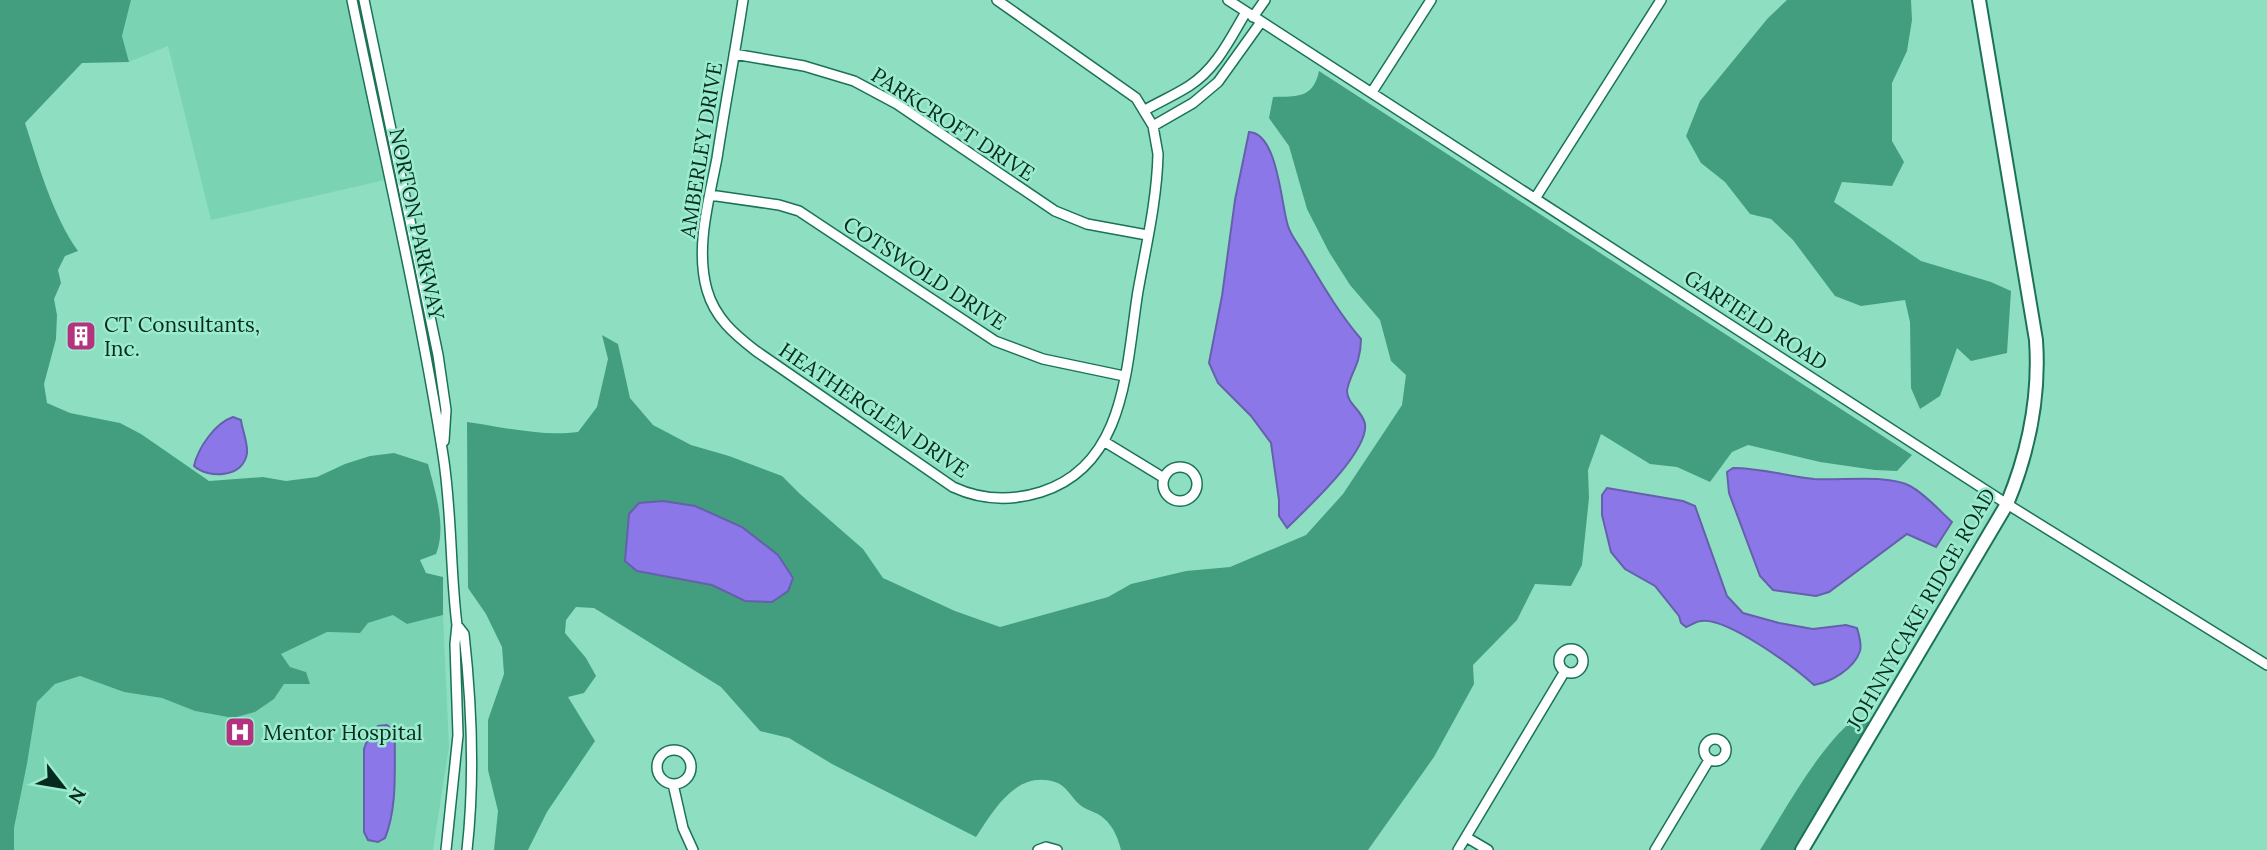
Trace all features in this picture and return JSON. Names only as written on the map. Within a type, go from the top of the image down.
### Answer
[{"type":"main road","name":"JOHNNYCAKE RIDGE ROAD","points":[[1802,850],[2007,503],[2019,473],[2029,434],[2038,374],[2036,340],[1979,0]]},
{"type":"street","name":"NORTON PARKWAY","points":[[352,0],[397,222],[419,314],[446,478],[457,625],[454,644],[458,735],[446,850]]},
{"type":"street","name":"NORTON PARKWAY","points":[[364,0],[438,355],[446,410],[443,457]]},
{"type":"street","name":"AMBERLEY DRIVE","points":[[713,305],[702,263],[710,195],[743,0]]},
{"type":"street","points":[[997,0],[1129,92],[1149,117]]},
{"type":"street","name":"GARFIELD ROAD","points":[[1228,0],[2007,503],[2267,665]]},
{"type":"street","points":[[1149,117],[1193,103],[1218,82],[1265,0]]},
{"type":"street","points":[[1372,92],[1431,0]]},
{"type":"street","points":[[1536,197],[1661,0]]},
{"type":"street","points":[[1149,117],[1206,72],[1254,17]]},
{"type":"street","name":"PARKCROFT DRIVE","points":[[734,54],[804,66],[854,81],[897,104],[1055,211],[1087,224],[1147,235]]},
{"type":"street","name":"HEATHERGLEN DRIVE","points":[[713,305],[730,331],[756,351],[901,452],[966,493],[1017,498],[1046,491],[1076,475],[1097,454],[1118,412],[1158,167],[1157,137],[1149,117]]},
{"type":"street","name":"COTSWOLD DRIVE","points":[[710,195],[779,205],[799,211],[995,341],[1043,359],[1124,376]]},
{"type":"street","points":[[1105,442],[1164,478]]},
{"type":"street","name":"NORTON PARKWAY","points":[[457,625],[464,634],[471,724],[471,821],[467,850]]},
{"type":"street","points":[[1458,850],[1565,671]]},
{"type":"street","points":[[1655,850],[1709,760]]},
{"type":"street","points":[[673,784],[683,828],[693,850]]},
{"type":"street","points":[[1466,837],[1488,850]]},
{"type":"street","points":[[1038,850],[1045,847],[1057,850]]},
{"type":"shaded area","points":[[0,0],[131,0],[122,36],[129,62],[82,63],[25,123],[53,206],[78,251],[65,256],[58,270],[61,283],[54,299],[57,315],[56,339],[44,384],[47,403],[70,413],[120,423],[141,434],[209,481],[263,477],[286,481],[317,477],[370,456],[394,453],[428,464],[439,509],[440,532],[436,554],[420,560],[426,573],[443,577],[443,615],[407,624],[393,615],[368,623],[360,633],[327,632],[281,654],[290,667],[306,672],[310,684],[284,684],[274,699],[255,712],[233,718],[195,711],[162,698],[124,692],[80,676],[55,684],[37,702],[14,828],[14,850],[0,850]]},
{"type":"shaded area","points":[[131,0],[348,0],[385,180],[211,220],[168,46],[129,62],[122,36]]},
{"type":"shaded area","points":[[1787,0],[1911,0],[1912,20],[1907,51],[1892,83],[1892,141],[1904,162],[1892,186],[1842,182],[1834,202],[1921,261],[1991,282],[2011,291],[2007,353],[1971,361],[1957,348],[1940,396],[1920,409],[1911,388],[1910,322],[1905,300],[1861,306],[1835,296],[1793,240],[1771,219],[1750,214],[1725,182],[1701,163],[1686,136],[1700,101],[1768,18]]},
{"type":"shaded area","points":[[1319,71],[1912,455],[1897,471],[1875,470],[1820,462],[1748,445],[1732,452],[1710,482],[1677,467],[1650,464],[1601,434],[1588,470],[1589,498],[1582,565],[1571,586],[1535,584],[1517,620],[1473,665],[1474,684],[1434,757],[1368,850],[1121,850],[1107,821],[1081,806],[1059,784],[1041,780],[1018,787],[1008,795],[990,815],[976,837],[832,764],[789,738],[760,731],[721,687],[594,608],[576,607],[566,620],[565,633],[586,658],[596,676],[584,693],[568,697],[595,741],[547,812],[528,850],[494,850],[498,811],[488,770],[488,720],[504,674],[502,647],[486,614],[468,588],[467,422],[537,432],[578,432],[597,407],[608,359],[602,335],[618,344],[630,398],[653,425],[691,445],[782,476],[863,549],[883,578],[955,611],[1000,627],[1108,597],[1131,584],[1186,571],[1230,567],[1306,535],[1343,494],[1402,405],[1406,375],[1391,361],[1380,320],[1350,285],[1329,252],[1307,209],[1289,146],[1269,118],[1273,97],[1303,94],[1313,87]]},
{"type":"shaded area","points":[[1249,132],[1259,135],[1272,157],[1291,233],[1331,298],[1361,339],[1358,360],[1347,391],[1350,400],[1364,419],[1364,436],[1335,479],[1287,528],[1279,516],[1271,443],[1251,416],[1218,383],[1209,363],[1222,296],[1235,200]]},
{"type":"shaded area","points":[[233,417],[241,420],[247,449],[244,461],[233,472],[225,474],[208,473],[194,466],[208,437]]},
{"type":"shaded area","points":[[1733,468],[1814,479],[1877,479],[1901,482],[1921,493],[1952,522],[1936,547],[1907,534],[1829,592],[1816,596],[1773,590],[1760,576],[1729,493],[1727,472]]},
{"type":"shaded area","points":[[1607,488],[1683,501],[1695,506],[1727,596],[1743,613],[1813,629],[1846,625],[1857,628],[1861,645],[1857,658],[1841,674],[1814,685],[1776,656],[1727,627],[1701,621],[1686,627],[1655,586],[1625,569],[1611,552],[1602,515],[1602,495]]},
{"type":"shaded area","points":[[663,501],[695,506],[742,527],[778,555],[793,578],[788,591],[772,602],[745,601],[712,585],[637,571],[625,561],[629,514],[639,503]]},
{"type":"shaded area","name":"Mentor Hospital","points":[[393,614],[407,624],[443,615],[449,746],[433,850],[14,850],[14,828],[37,702],[55,684],[80,676],[124,692],[162,698],[195,711],[233,718],[255,712],[274,699],[284,684],[306,672],[290,667],[281,654],[327,632],[360,633],[368,623]]},
{"type":"shaded area","points":[[1855,718],[1873,723],[1797,850],[1760,850],[1815,762]]},
{"type":"shaded area","points":[[387,725],[395,733],[394,800],[385,838],[378,842],[368,840],[364,832],[364,749],[369,736],[378,726]]},
{"type":"place","name":"CT Consultants, Inc.","points":[[81,336]]},
{"type":"place","name":"Mentor Hospital","points":[[240,732]]}]
